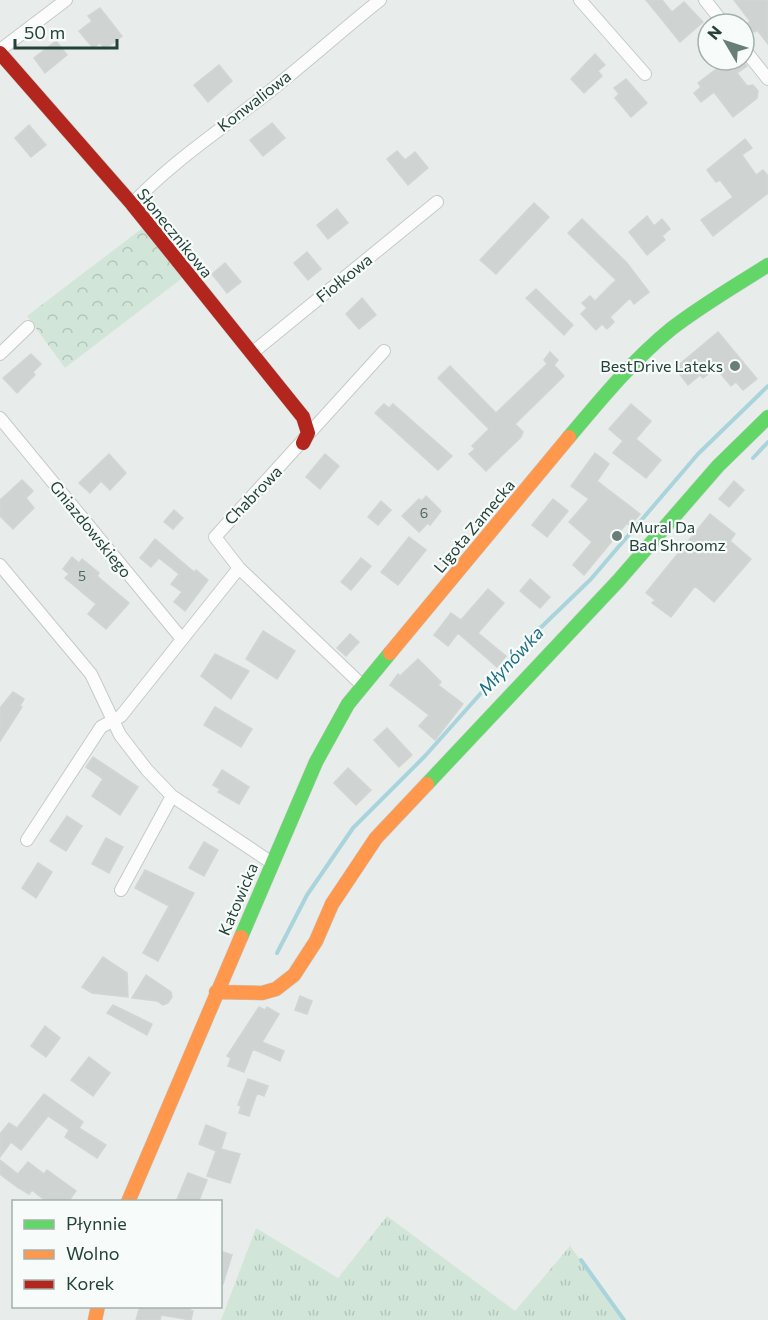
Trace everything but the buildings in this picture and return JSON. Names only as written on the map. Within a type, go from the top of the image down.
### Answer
[{"type":"street","points":[[0,52],[66,0]]},
{"type":"street","name":"Konwaliowa","points":[[132,204],[201,141],[253,104],[380,0]]},
{"type":"street","points":[[580,0],[645,74]]},
{"type":"street","points":[[705,0],[714,12]]},
{"type":"street","name":"Słonecznikowa","points":[[0,52],[132,204],[303,417],[308,433],[303,443]]},
{"type":"street","points":[[756,64],[768,79]]},
{"type":"street","name":"Fiołkowa","points":[[252,353],[437,202]]},
{"type":"street","name":"Ligota Zamecka","points":[[272,863],[331,733],[363,686],[605,394],[658,340],[688,317],[768,265]]},
{"type":"street","points":[[0,354],[28,327]]},
{"type":"street","name":"Chabrowa","points":[[363,686],[239,568],[215,537],[303,443],[384,351]]},
{"type":"street","points":[[216,992],[262,993],[276,989],[294,975],[316,941],[332,904],[376,838],[618,581],[718,466],[768,417]]},
{"type":"street","name":"Gniazdowskiego","points":[[0,418],[182,639]]},
{"type":"street","points":[[0,565],[91,674],[113,720]]},
{"type":"street","points":[[27,840],[101,727],[121,716],[239,568]]},
{"type":"street","name":"Katowicka","points":[[113,720],[120,735],[147,770],[172,796],[272,863],[129,1200]]},
{"type":"street","points":[[121,890],[172,796]]},
{"type":"green space","points":[[144,227],[185,276],[65,368],[27,316]]},
{"type":"green space","points":[[387,1216],[515,1311],[570,1246],[624,1320],[221,1320],[256,1228],[338,1278]]},
{"type":"waterway","name":"Młynówka","points":[[277,953],[307,895],[353,828],[425,756],[530,638],[591,579],[698,454],[768,386]]},
{"type":"waterway","points":[[753,458],[768,442]]},
{"type":"waterway","points":[[581,1260],[624,1320]]},
{"type":"traffic: fast","points":[[569,437],[618,380],[657,341],[695,312],[768,265]]},
{"type":"traffic: fast","points":[[427,784],[618,581],[718,466],[768,417]]},
{"type":"traffic: fast","points":[[241,937],[316,762],[348,704],[390,653]]},
{"type":"traffic: slow","points":[[390,653],[569,437]]},
{"type":"traffic: slow","points":[[216,992],[262,993],[276,989],[294,975],[316,941],[332,904],[376,838],[427,784]]},
{"type":"traffic: slow","points":[[129,1200],[241,937]]},
{"type":"traffic: slow","points":[[95,1320],[98,1308]]},
{"type":"traffic: jam","points":[[0,53],[132,204],[303,417],[308,433],[303,443]]},
{"type":"place","name":"BestDrive Lateks","points":[[735,366]]},
{"type":"place","name":"Mural Da Bad Shroomz","points":[[617,536]]}]
